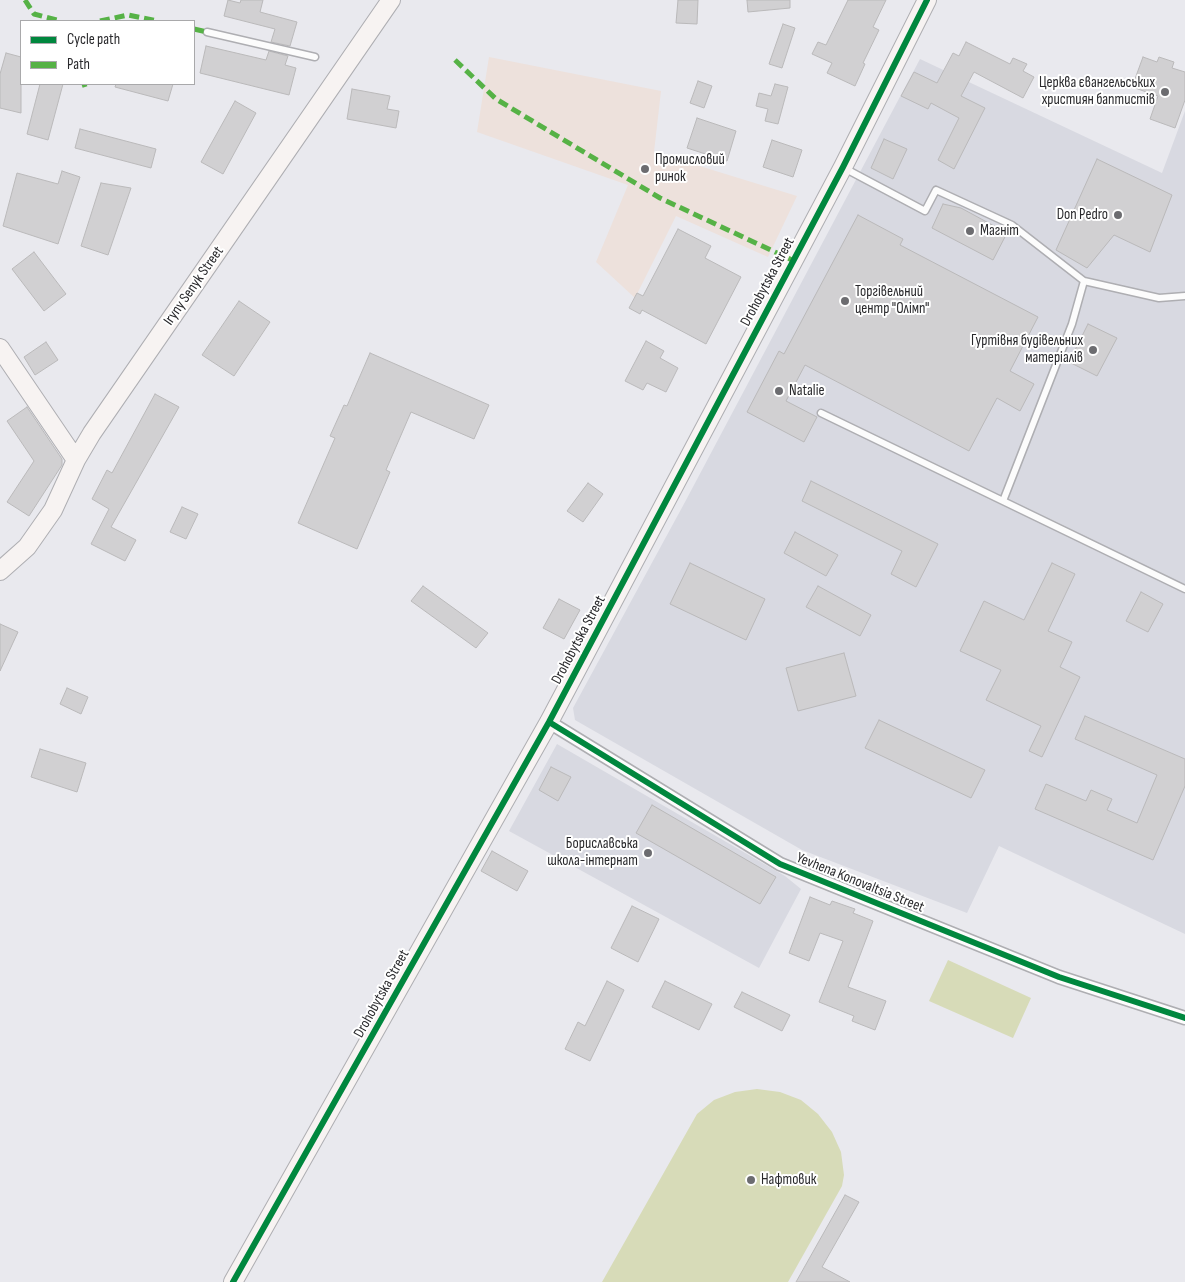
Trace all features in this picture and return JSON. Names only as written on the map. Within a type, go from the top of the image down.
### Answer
[{"type":"main road","name":"Iryny Senyk Street","points":[[0,571],[27,546],[53,510],[76,460],[92,433],[391,0]]},
{"type":"main road","name":"Drohobytska Street","points":[[233,1282],[549,722],[843,167],[927,0]]},
{"type":"main road","points":[[0,348],[76,460]]},
{"type":"street","name":"Yevhena Konovaltsia Street","points":[[549,722],[780,864],[1059,977],[1185,1018]]},
{"type":"lane","points":[[207,32],[315,57]]},
{"type":"lane","points":[[843,167],[924,210],[936,190],[1004,221],[1012,225],[1084,281],[1159,298],[1185,296]]},
{"type":"lane","points":[[1003,501],[1072,324],[1084,281]]},
{"type":"lane","points":[[821,413],[1185,589]]},
{"type":"shaded area","name":"Промисловий ринок","points":[[489,57],[661,91],[654,152],[797,196],[768,257],[676,216],[635,298],[596,262],[628,185],[477,132]]},
{"type":"shaded area","points":[[920,59],[1162,173],[1185,111],[1185,934],[999,846],[967,913],[802,850],[575,720],[573,708],[685,502]]},
{"type":"shaded area","name":"Бориславська школа-інтернат","points":[[557,744],[785,876],[801,889],[759,968],[509,831]]},
{"type":"green space","points":[[948,960],[1031,998],[1013,1038],[929,1001]]},
{"type":"green space","name":"Нафтовик","points":[[757,1089],[780,1092],[801,1100],[818,1114],[832,1132],[841,1152],[844,1175],[842,1186],[788,1282],[602,1282],[697,1114],[714,1100],[735,1092]]},
{"type":"building","points":[[228,0],[240,3],[241,0],[263,0],[260,12],[297,22],[290,46],[271,42],[275,29],[224,16]]},
{"type":"building","points":[[678,0],[698,0],[697,24],[676,23]]},
{"type":"building","points":[[747,0],[790,0],[790,8],[748,12]]},
{"type":"building","points":[[848,0],[886,0],[873,27],[879,30],[863,63],[865,64],[855,86],[827,73],[832,63],[812,54],[818,42],[826,45]]},
{"type":"building","points":[[783,24],[795,28],[782,68],[769,64]]},
{"type":"building","points":[[966,42],[1010,64],[1013,58],[1027,64],[1023,71],[1034,77],[1023,98],[974,72],[961,96],[985,108],[954,169],[938,160],[959,118],[931,103],[928,109],[901,96],[914,72],[937,83],[953,53],[959,56]]},
{"type":"building","points":[[206,46],[266,60],[269,51],[288,56],[285,65],[296,68],[289,95],[200,73]]},
{"type":"building","points":[[6,53],[20,57],[21,113],[0,108],[0,74]]},
{"type":"building","name":"Церква євангельських християн баптистів","points":[[1143,57],[1157,62],[1159,57],[1174,62],[1172,68],[1185,72],[1185,100],[1175,128],[1150,119],[1158,96],[1132,87]]},
{"type":"building","points":[[698,81],[712,86],[704,108],[690,103]]},
{"type":"building","points":[[775,84],[788,87],[778,124],[765,121],[768,109],[756,106],[759,93],[771,96]]},
{"type":"building","points":[[40,85],[63,85],[48,140],[27,134]]},
{"type":"building","points":[[116,85],[173,85],[168,101],[115,87]]},
{"type":"building","points":[[352,89],[390,96],[387,109],[399,111],[396,128],[347,119]]},
{"type":"building","points":[[235,101],[256,113],[223,174],[201,162]]},
{"type":"building","points":[[697,118],[736,131],[727,161],[687,148]]},
{"type":"building","points":[[80,129],[156,149],[151,168],[75,148]]},
{"type":"building","points":[[884,139],[907,149],[893,179],[871,168]]},
{"type":"building","points":[[772,140],[802,150],[793,177],[763,167]]},
{"type":"building","name":"Don Pedro","points":[[1097,159],[1172,195],[1150,252],[1114,235],[1087,268],[1056,250]]},
{"type":"building","points":[[62,171],[80,177],[58,244],[3,226],[17,173],[58,184]]},
{"type":"building","points":[[101,183],[131,188],[108,255],[81,246]]},
{"type":"building","name":"Магніт","points":[[943,204],[961,208],[1007,233],[993,260],[932,228]]},
{"type":"building","points":[[858,215],[903,239],[900,245],[1038,317],[1010,371],[1034,384],[1020,411],[997,398],[969,451],[805,365],[786,401],[817,417],[804,442],[747,412],[779,351],[784,354]]},
{"type":"building","points":[[678,229],[711,246],[705,258],[741,277],[706,344],[642,310],[640,314],[629,308],[637,293],[643,296]]},
{"type":"building","points":[[34,252],[66,294],[44,311],[12,269]]},
{"type":"building","points":[[239,301],[270,322],[234,376],[202,355]]},
{"type":"building","name":"Гуртівня будівельних матеріалів","points":[[1088,324],[1117,338],[1097,376],[1069,362]]},
{"type":"building","points":[[646,341],[664,351],[660,358],[678,368],[666,392],[647,383],[643,390],[625,381]]},
{"type":"building","points":[[46,342],[58,360],[35,375],[24,357]]},
{"type":"building","points":[[370,353],[489,405],[474,439],[411,412],[386,470],[390,472],[357,549],[298,523],[335,438],[330,436],[344,405],[347,406]]},
{"type":"building","points":[[155,394],[179,407],[111,527],[136,540],[125,561],[91,544],[109,509],[92,499],[107,470],[112,473]]},
{"type":"building","points":[[27,407],[62,459],[62,465],[29,516],[7,502],[34,461],[7,421]]},
{"type":"building","points":[[811,481],[938,544],[916,587],[891,574],[902,551],[802,501]]},
{"type":"building","points":[[588,483],[603,494],[583,522],[567,511]]},
{"type":"building","points":[[182,507],[198,514],[186,539],[170,532]]},
{"type":"building","points":[[795,532],[838,555],[826,576],[784,553]]},
{"type":"building","points":[[690,563],[765,599],[746,640],[670,604]]},
{"type":"building","points":[[1052,563],[1075,574],[1048,631],[1072,642],[1060,667],[1080,677],[1042,757],[1029,751],[1041,726],[986,700],[1001,670],[960,651],[984,601],[1024,620]]},
{"type":"building","points":[[423,586],[488,633],[476,648],[411,601]]},
{"type":"building","points":[[818,586],[871,615],[860,636],[806,607]]},
{"type":"building","points":[[1141,592],[1163,604],[1148,632],[1126,621]]},
{"type":"building","points":[[559,599],[580,610],[564,639],[543,628]]},
{"type":"building","points":[[0,624],[18,632],[0,671]]},
{"type":"building","points":[[844,653],[856,696],[798,711],[786,668]]},
{"type":"building","points":[[67,688],[88,697],[81,714],[60,704]]},
{"type":"building","points":[[1085,716],[1185,759],[1185,786],[1153,860],[1035,809],[1046,784],[1086,801],[1091,790],[1112,799],[1107,810],[1137,823],[1157,775],[1075,739]]},
{"type":"building","points":[[879,720],[985,770],[971,798],[865,748]]},
{"type":"building","points":[[40,749],[86,763],[77,792],[31,777]]},
{"type":"building","points":[[551,767],[571,777],[558,801],[539,790]]},
{"type":"building","points":[[652,805],[776,877],[760,904],[636,833]]},
{"type":"building","points":[[492,851],[528,871],[517,891],[481,871]]},
{"type":"building","points":[[810,897],[830,905],[832,901],[855,909],[853,913],[873,921],[848,987],[886,1001],[875,1030],[852,1021],[854,1016],[819,1002],[843,941],[820,933],[809,961],[789,953]]},
{"type":"building","points":[[632,906],[659,919],[638,962],[611,948]]},
{"type":"building","points":[[607,981],[624,990],[590,1061],[565,1049],[578,1022],[585,1026]]},
{"type":"building","points":[[665,981],[712,1004],[699,1030],[652,1007]]},
{"type":"building","points":[[742,992],[790,1015],[782,1031],[734,1007]]},
{"type":"building","points":[[845,1195],[859,1202],[822,1267],[850,1282],[796,1282]]},
{"type":"marked path","points":[[25,0],[34,14],[57,20]]},
{"type":"marked path","points":[[105,20],[128,15],[153,20]]},
{"type":"marked path","points":[[195,29],[207,32]]},
{"type":"marked path","points":[[455,60],[496,99],[660,198],[794,261]]},
{"type":"cycle path","points":[[233,1282],[549,722],[843,167],[927,0]]},
{"type":"cycle path","points":[[549,722],[780,864],[1059,977],[1185,1018]]},
{"type":"place","name":"Церква євангельських християн баптистів","points":[[1165,92]]},
{"type":"place","name":"Промисловий ринок","points":[[645,169]]},
{"type":"place","name":"Don Pedro","points":[[1118,215]]},
{"type":"place","name":"Магніт","points":[[970,231]]},
{"type":"place","name":"Торгівельний центр \"Олімп\"","points":[[845,301]]},
{"type":"place","name":"Гуртівня будівельних матеріалів","points":[[1093,350]]},
{"type":"place","name":"Natalie","points":[[779,391]]},
{"type":"place","name":"Бориславська школа-інтернат","points":[[648,853]]},
{"type":"place","name":"Нафтовик","points":[[751,1180]]}]
